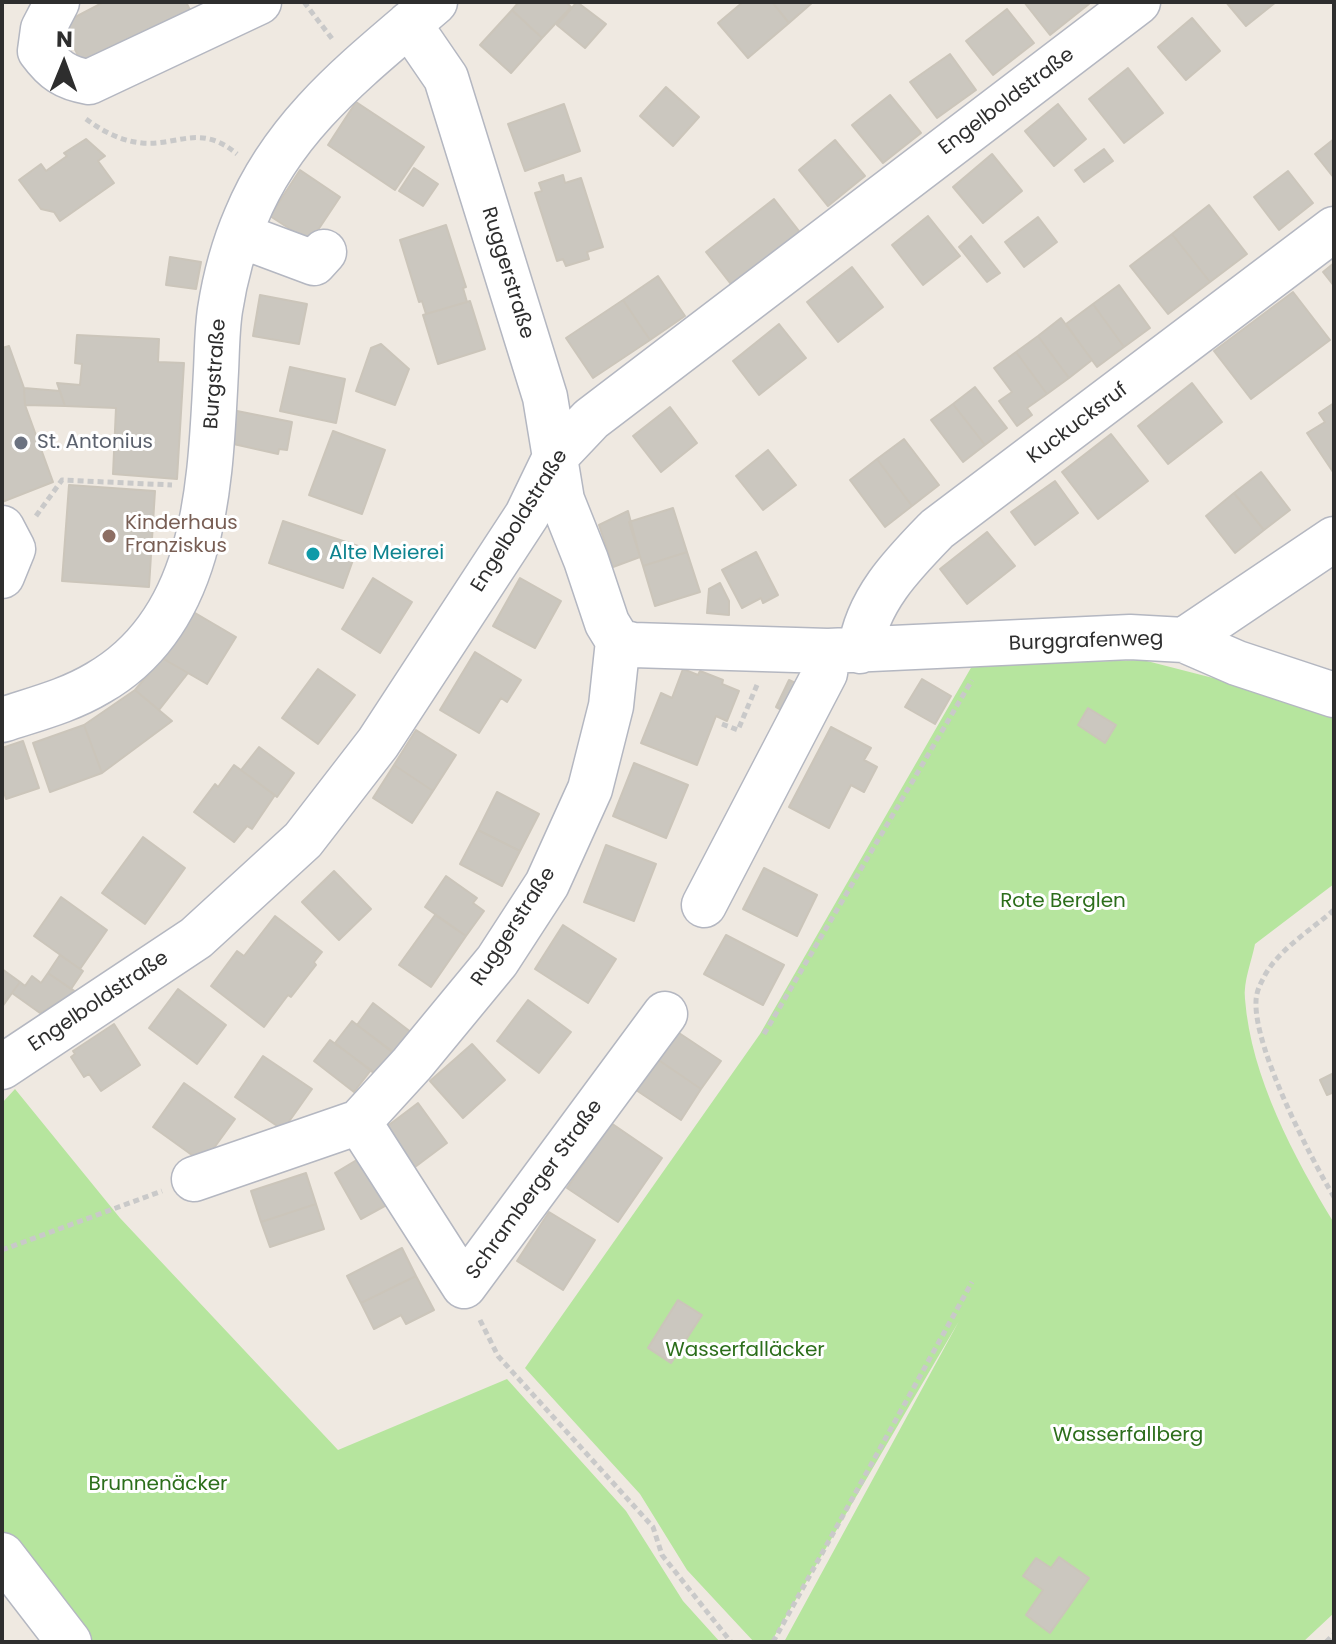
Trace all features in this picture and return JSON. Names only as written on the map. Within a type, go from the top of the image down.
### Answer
[{"type":"street","points":[[57,2],[43,29],[40,51],[51,67],[69,79],[89,82],[259,2]]},
{"type":"street","name":"Engelboldstraße","points":[[2,1067],[196,938],[303,840],[378,743],[527,515],[555,457],[591,419],[1138,2]]},
{"type":"street","name":"Burgstraße","points":[[2,720],[65,700],[100,683],[150,641],[168,615],[190,566],[202,526],[209,486],[219,313],[239,235],[263,182],[294,133],[356,69],[422,13]]},
{"type":"street","name":"Ruggerstraße","points":[[194,1179],[359,1122],[412,1064],[497,961],[547,884],[590,789],[611,706],[618,641],[607,623],[562,500],[545,397],[446,78],[422,13]]},
{"type":"street","name":"Kuckucksruf","points":[[844,651],[863,631],[874,606],[898,570],[937,529],[1334,229]]},
{"type":"street","points":[[239,235],[314,263],[324,252]]},
{"type":"street","points":[[1184,640],[1334,539]]},
{"type":"street","name":"Burggrafenweg","points":[[618,641],[633,645],[844,651],[1130,637],[1184,640],[1237,663],[1334,695]]},
{"type":"street","points":[[704,905],[825,673],[844,651]]},
{"type":"street","name":"Schramberger Straße","points":[[359,1122],[464,1286],[665,1014]]},
{"type":"street","points":[[2,1555],[69,1642]]},
{"type":"path","points":[[304,2],[356,69]]},
{"type":"path","points":[[85,118],[122,139],[145,143],[184,137],[208,139],[230,147],[245,160]]},
{"type":"path","points":[[6,551],[62,480],[177,485]]},
{"type":"path","points":[[722,724],[738,730],[771,649]]},
{"type":"path","points":[[764,1034],[978,671]]},
{"type":"path","points":[[1334,910],[1268,969],[1258,988],[1256,1002],[1264,1051],[1317,1169],[1334,1197]]},
{"type":"path","points":[[2,1250],[194,1179]]},
{"type":"path","points":[[773,1642],[972,1282]]},
{"type":"path","points":[[464,1286],[498,1356],[653,1527],[662,1555],[731,1642]]},
{"type":"path","points":[[1326,1642],[1334,1634]]},
{"type":"green space","points":[[1143,660],[1287,697],[1334,715],[1334,884],[1255,944],[1245,992],[1249,1028],[1265,1087],[1290,1144],[1334,1223],[1334,1613],[1303,1642],[784,1642],[959,1321],[771,1642],[754,1642],[687,1570],[640,1494],[525,1368],[760,1034],[972,666]]},
{"type":"green space","name":"Brunnenäcker","points":[[15,1089],[120,1218],[338,1450],[507,1379],[626,1511],[683,1601],[720,1642],[69,1642],[2,1555],[2,1103]]},
{"type":"building","points":[[104,2],[186,2],[191,12],[84,67],[62,24]]},
{"type":"building","points":[[519,2],[566,2],[571,7],[542,38],[512,10]]},
{"type":"building","points":[[577,2],[606,24],[585,48],[557,25]]},
{"type":"building","points":[[743,2],[772,2],[789,23],[748,58],[718,23]]},
{"type":"building","points":[[772,2],[813,2],[789,23]]},
{"type":"building","points":[[1024,2],[1088,2],[1089,4],[1050,35]]},
{"type":"building","points":[[1226,2],[1276,2],[1246,26]]},
{"type":"building","points":[[1007,9],[1034,43],[993,75],[966,41]]},
{"type":"building","points":[[512,10],[542,38],[511,73],[480,45]]},
{"type":"building","points":[[1192,18],[1220,51],[1186,80],[1158,47]]},
{"type":"building","points":[[950,54],[976,90],[937,118],[910,82]]},
{"type":"building","points":[[1128,68],[1163,113],[1124,143],[1089,99]]},
{"type":"building","points":[[666,87],[699,117],[673,146],[640,116]]},
{"type":"building","points":[[890,95],[921,133],[883,163],[852,125]]},
{"type":"building","points":[[356,102],[424,147],[395,190],[328,145]]},
{"type":"building","points":[[564,104],[580,151],[525,171],[508,124]]},
{"type":"building","points":[[1058,104],[1086,139],[1054,166],[1025,131]]},
{"type":"building","points":[[86,139],[105,156],[98,161],[114,183],[60,221],[54,212],[41,209],[19,180],[41,164],[46,171],[67,156],[64,153]]},
{"type":"building","points":[[1334,139],[1334,178],[1315,154]]},
{"type":"building","points":[[835,140],[865,176],[828,206],[799,170]]},
{"type":"building","points":[[1104,149],[1113,161],[1084,182],[1075,170]]},
{"type":"building","points":[[992,154],[1022,191],[983,223],[953,187]]},
{"type":"building","points":[[414,168],[438,184],[423,206],[399,191]]},
{"type":"building","points":[[300,170],[340,197],[310,242],[270,216]]},
{"type":"building","points":[[1288,171],[1313,203],[1279,230],[1254,197]]},
{"type":"building","points":[[563,175],[565,183],[581,178],[603,247],[587,252],[589,259],[566,266],[563,259],[557,261],[535,193],[542,191],[539,183]]},
{"type":"building","points":[[774,199],[806,240],[737,292],[706,252]]},
{"type":"building","points":[[1209,205],[1247,254],[1210,282],[1172,234]]},
{"type":"building","points":[[928,216],[960,256],[923,285],[892,245]]},
{"type":"building","points":[[1038,217],[1057,242],[1024,267],[1005,242]]},
{"type":"building","points":[[446,225],[466,287],[463,288],[467,302],[426,314],[422,301],[419,302],[400,240]]},
{"type":"building","points":[[1172,234],[1210,282],[1168,314],[1130,266]]},
{"type":"building","points":[[971,236],[1000,273],[987,282],[959,247]]},
{"type":"building","points":[[170,257],[201,262],[196,289],[166,285]]},
{"type":"building","points":[[1334,263],[1334,286],[1323,272]]},
{"type":"building","points":[[852,267],[883,307],[838,342],[807,302]]},
{"type":"building","points":[[658,276],[685,316],[650,340],[623,300]]},
{"type":"building","points":[[1119,285],[1150,328],[1124,347],[1093,304]]},
{"type":"building","points":[[1293,292],[1330,340],[1251,399],[1214,351]]},
{"type":"building","points":[[260,295],[307,304],[299,344],[253,336]]},
{"type":"building","points":[[623,300],[650,340],[593,378],[566,338]]},
{"type":"building","points":[[470,301],[485,349],[438,364],[423,315]]},
{"type":"building","points":[[1093,304],[1124,347],[1097,367],[1066,324]]},
{"type":"building","points":[[1061,318],[1092,360],[1069,378],[1038,336]]},
{"type":"building","points":[[779,324],[806,358],[759,395],[733,361]]},
{"type":"building","points":[[77,335],[159,339],[158,362],[184,363],[177,479],[113,474],[116,408],[65,406],[57,383],[80,385],[82,364],[75,363]]},
{"type":"building","points":[[1038,336],[1069,378],[1047,394],[1016,352]]},
{"type":"building","points":[[381,344],[409,369],[395,405],[356,391],[371,348]]},
{"type":"building","name":"St. Antonius","points":[[9,346],[24,388],[25,405],[53,482],[2,502],[2,348]]},
{"type":"building","points":[[1016,352],[1047,394],[1027,408],[1032,415],[1017,426],[999,401],[1012,392],[994,368]]},
{"type":"building","points":[[290,367],[345,379],[336,423],[280,411]]},
{"type":"building","points":[[1192,383],[1222,422],[1168,464],[1138,426]]},
{"type":"building","points":[[975,387],[1007,428],[985,445],[953,404]]},
{"type":"building","points":[[24,388],[60,391],[65,406],[25,405]]},
{"type":"building","points":[[1334,403],[1333,472],[1307,433],[1325,422],[1319,413]]},
{"type":"building","points":[[953,404],[985,445],[963,462],[931,420]]},
{"type":"building","points":[[670,407],[697,443],[661,472],[633,436]]},
{"type":"building","points":[[232,410],[292,422],[287,450],[279,449],[278,454],[229,443]]},
{"type":"building","points":[[333,431],[385,450],[362,514],[309,495]]},
{"type":"building","points":[[1111,434],[1148,481],[1098,519],[1062,472]]},
{"type":"building","points":[[904,439],[939,485],[912,506],[877,459]]},
{"type":"building","points":[[768,450],[796,485],[763,510],[736,476]]},
{"type":"building","points":[[877,459],[912,506],[885,527],[850,480]]},
{"type":"building","points":[[1261,472],[1290,510],[1264,530],[1234,493]]},
{"type":"building","points":[[1055,481],[1078,513],[1035,545],[1011,512]]},
{"type":"building","name":"Kinderhaus Franziskus","points":[[69,485],[155,491],[149,587],[62,581]]},
{"type":"building","points":[[1234,493],[1264,530],[1235,553],[1206,516]]},
{"type":"building","points":[[673,508],[687,552],[643,566],[629,522]]},
{"type":"building","points":[[628,511],[640,557],[613,567],[599,525]]},
{"type":"building","name":"Alte Meierei","points":[[283,521],[358,546],[343,588],[269,563]]},
{"type":"building","points":[[987,532],[1015,566],[967,604],[940,569]]},
{"type":"building","points":[[687,552],[700,592],[655,606],[643,566]]},
{"type":"building","points":[[756,552],[778,595],[763,603],[761,598],[742,608],[722,570]]},
{"type":"building","points":[[373,578],[412,602],[380,653],[342,629]]},
{"type":"building","points":[[520,578],[561,601],[535,648],[493,626]]},
{"type":"building","points":[[720,583],[729,601],[729,615],[707,613],[709,589]]},
{"type":"building","points":[[190,610],[236,637],[207,684],[162,658]]},
{"type":"building","points":[[475,652],[521,680],[507,702],[501,698],[479,733],[440,710]]},
{"type":"building","points":[[162,658],[188,673],[159,710],[135,690]]},
{"type":"building","points":[[318,669],[355,695],[318,744],[282,718]]},
{"type":"building","points":[[683,669],[698,675],[700,671],[723,680],[722,684],[739,691],[727,721],[716,716],[697,765],[641,743],[661,693],[672,698]]},
{"type":"building","points":[[922,679],[951,696],[935,724],[905,707]]},
{"type":"building","points":[[789,680],[804,687],[791,715],[776,707]]},
{"type":"building","points":[[135,690],[172,721],[102,773],[84,725]]},
{"type":"building","points":[[1088,708],[1116,725],[1105,743],[1078,725]]},
{"type":"building","points":[[84,725],[102,773],[50,792],[33,743]]},
{"type":"building","points":[[831,727],[871,748],[864,760],[877,767],[864,792],[851,785],[829,828],[789,807]]},
{"type":"building","points":[[416,730],[456,755],[433,791],[394,765]]},
{"type":"building","points":[[23,741],[39,788],[6,799],[2,785],[2,748]]},
{"type":"building","points":[[259,747],[294,773],[277,797],[241,770]]},
{"type":"building","points":[[634,763],[688,785],[666,838],[613,816]]},
{"type":"building","points":[[234,765],[275,795],[252,829],[247,826],[234,842],[194,812]]},
{"type":"building","points":[[394,765],[433,791],[412,823],[373,798]]},
{"type":"building","points":[[497,792],[539,814],[520,851],[478,830]]},
{"type":"building","points":[[478,830],[520,851],[502,886],[460,864]]},
{"type":"building","points":[[143,837],[185,868],[145,924],[102,893]]},
{"type":"building","points":[[606,845],[656,864],[634,921],[584,902]]},
{"type":"building","points":[[764,868],[817,895],[797,936],[743,909]]},
{"type":"building","points":[[334,871],[371,909],[339,940],[302,902]]},
{"type":"building","points":[[446,876],[477,898],[473,903],[484,911],[466,936],[425,907]]},
{"type":"building","points":[[61,897],[107,930],[80,969],[34,936]]},
{"type":"building","points":[[435,915],[466,936],[431,987],[399,965]]},
{"type":"building","points":[[275,916],[322,952],[314,962],[316,965],[264,1027],[211,986],[237,951],[244,956]]},
{"type":"building","points":[[563,925],[616,959],[588,1003],[535,969]]},
{"type":"building","points":[[726,935],[784,965],[763,1005],[704,974]]},
{"type":"building","points":[[60,955],[83,971],[71,989],[48,973]]},
{"type":"building","points":[[2,969],[20,982],[2,1007]]},
{"type":"building","points":[[48,973],[76,992],[40,1013],[12,993],[20,982],[25,986],[32,976],[41,983]]},
{"type":"building","points":[[178,989],[226,1025],[197,1064],[149,1028]]},
{"type":"building","points":[[528,1000],[571,1032],[539,1073],[497,1041]]},
{"type":"building","points":[[373,1003],[412,1033],[396,1054],[357,1025]]},
{"type":"building","points":[[352,1021],[392,1052],[375,1074],[335,1043]]},
{"type":"building","points":[[114,1024],[140,1065],[101,1091],[89,1074],[84,1077],[71,1057],[75,1054],[73,1051]]},
{"type":"building","points":[[676,1031],[721,1061],[701,1089],[657,1059]]},
{"type":"building","points":[[330,1040],[371,1070],[354,1092],[314,1061]]},
{"type":"building","points":[[472,1044],[505,1080],[463,1118],[430,1081]]},
{"type":"building","points":[[263,1056],[312,1089],[283,1130],[235,1097]]},
{"type":"building","points":[[657,1059],[701,1089],[681,1120],[636,1090]]},
{"type":"building","points":[[1334,1073],[1334,1092],[1327,1095],[1320,1080]]},
{"type":"building","points":[[184,1083],[235,1119],[203,1163],[153,1127]]},
{"type":"building","points":[[418,1103],[447,1143],[411,1170],[381,1131]]},
{"type":"building","points":[[611,1123],[662,1158],[618,1222],[567,1188]]},
{"type":"building","points":[[365,1155],[392,1202],[361,1219],[335,1173]]},
{"type":"building","points":[[306,1173],[316,1204],[261,1222],[251,1191]]},
{"type":"building","points":[[316,1204],[324,1229],[270,1247],[261,1222]]},
{"type":"building","points":[[549,1212],[595,1240],[563,1290],[517,1261]]},
{"type":"building","points":[[402,1248],[416,1276],[361,1303],[347,1276]]},
{"type":"building","points":[[416,1276],[434,1310],[406,1324],[401,1315],[374,1329],[361,1303]]},
{"type":"building","points":[[678,1300],[702,1315],[671,1363],[648,1348]]},
{"type":"building","points":[[1059,1557],[1089,1578],[1050,1633],[1026,1615],[1043,1590],[1023,1576],[1036,1558],[1051,1568]]},
{"type":"place","name":"St. Antonius","points":[[21,443]]},
{"type":"place","name":"Kinderhaus Franziskus","points":[[109,536]]},
{"type":"place","name":"Alte Meierei","points":[[313,554]]},
{"type":"park label","name":"Rote Berglen","points":[[1063,902]]},
{"type":"park label","name":"Wasserfalläcker","points":[[745,1351]]},
{"type":"park label","name":"Wasserfallberg","points":[[1128,1436]]}]
